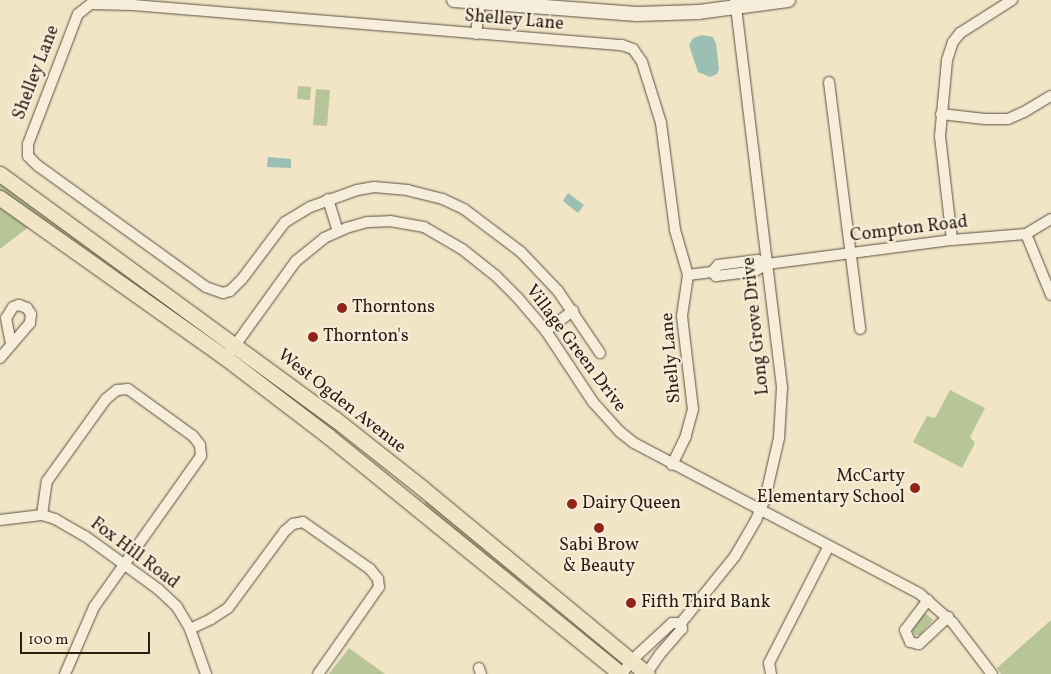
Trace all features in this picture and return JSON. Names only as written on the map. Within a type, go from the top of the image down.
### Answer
[{"type":"main road","points":[[454,0],[636,14],[788,0]]},
{"type":"main road","name":"West Ogden Avenue","points":[[0,174],[235,344],[421,488],[646,674]]},
{"type":"main road","name":"West Ogden Avenue","points":[[0,198],[226,358],[405,497],[621,674]]},
{"type":"main road","points":[[405,497],[421,488]]},
{"type":"street","points":[[952,240],[941,151],[941,114],[948,60],[953,42],[960,32],[1012,0]]},
{"type":"street","points":[[476,34],[480,1]]},
{"type":"street","name":"Shelley Lane","points":[[600,353],[573,311],[540,271],[521,252],[464,208],[443,199],[411,190],[374,187],[328,199],[285,222],[242,279],[230,291],[223,293],[215,291],[199,281],[38,166],[28,156],[28,144],[81,9],[98,3],[214,5],[476,34],[622,45],[636,52],[642,62],[662,123],[675,230],[688,275]]},
{"type":"street","name":"Long Grove Drive","points":[[646,674],[660,654],[682,629],[681,623],[735,556],[760,510],[777,451],[782,401],[735,4]]},
{"type":"street","points":[[829,82],[860,330]]},
{"type":"street","points":[[941,114],[985,119],[1008,119],[1051,96]]},
{"type":"street","points":[[328,199],[338,231]]},
{"type":"street","name":"Compton Road","points":[[688,275],[712,272],[716,276],[755,271],[767,264],[952,240],[1026,234],[1051,219]]},
{"type":"street","name":"Village Green Drive","points":[[226,358],[296,261],[314,244],[356,224],[379,221],[424,227],[462,249],[490,270],[518,297],[546,331],[585,392],[605,417],[634,443],[672,465],[899,581],[928,600],[948,617],[967,639],[992,674]]},
{"type":"street","points":[[1026,234],[1051,295]]},
{"type":"street","name":"Shelly Lane","points":[[672,465],[686,436],[693,409],[682,316],[688,275]]},
{"type":"street","points":[[546,331],[573,311]]},
{"type":"street","points":[[0,358],[11,343]]},
{"type":"street","points":[[42,515],[44,489],[56,468],[111,393],[117,390],[128,389],[197,440],[201,456],[94,607],[65,674]]},
{"type":"street","name":"Fox Hill Road","points":[[0,520],[42,515],[70,527],[169,598],[190,629],[206,674]]},
{"type":"street","points":[[190,629],[228,608],[285,531],[293,524],[303,522],[370,569],[378,579],[379,587],[318,674]]},
{"type":"street","points":[[771,674],[769,663],[829,546]]},
{"type":"street","points":[[928,600],[905,630],[910,642],[919,644],[948,617]]},
{"type":"street","name":"Long Grove Drive","points":[[621,674],[631,661],[672,623],[681,623]]},
{"type":"green space","points":[[298,86],[311,87],[310,100],[297,99]]},
{"type":"green space","points":[[316,89],[330,90],[327,126],[313,125]]},
{"type":"green space","points":[[0,181],[117,267],[116,269],[0,190]]},
{"type":"green space","points":[[0,204],[30,226],[0,249]]},
{"type":"green space","points":[[950,390],[985,408],[970,437],[975,443],[962,468],[913,442],[927,416],[935,418]]},
{"type":"green space","points":[[427,500],[522,578],[520,581],[424,504]]},
{"type":"green space","points":[[925,613],[933,620],[920,635],[914,635],[912,628]]},
{"type":"green space","points":[[1051,620],[1051,674],[1001,674],[997,668]]},
{"type":"green space","points":[[349,648],[385,674],[329,674]]},
{"type":"water","points":[[702,35],[713,37],[716,44],[719,69],[717,74],[710,77],[698,72],[689,45],[693,38]]},
{"type":"water","points":[[268,157],[291,159],[291,168],[267,167]]},
{"type":"water","points":[[568,193],[584,205],[578,213],[563,201]]},
{"type":"place","name":"Thorntons","points":[[342,308]]},
{"type":"place","name":"Thornton's","points":[[313,337]]},
{"type":"place","name":"McCarty Elementary School","points":[[915,488]]},
{"type":"place","name":"Dairy Queen","points":[[572,504]]},
{"type":"place","name":"Sabi Brow & Beauty","points":[[599,528]]},
{"type":"place","name":"Fifth Third Bank","points":[[631,603]]}]
